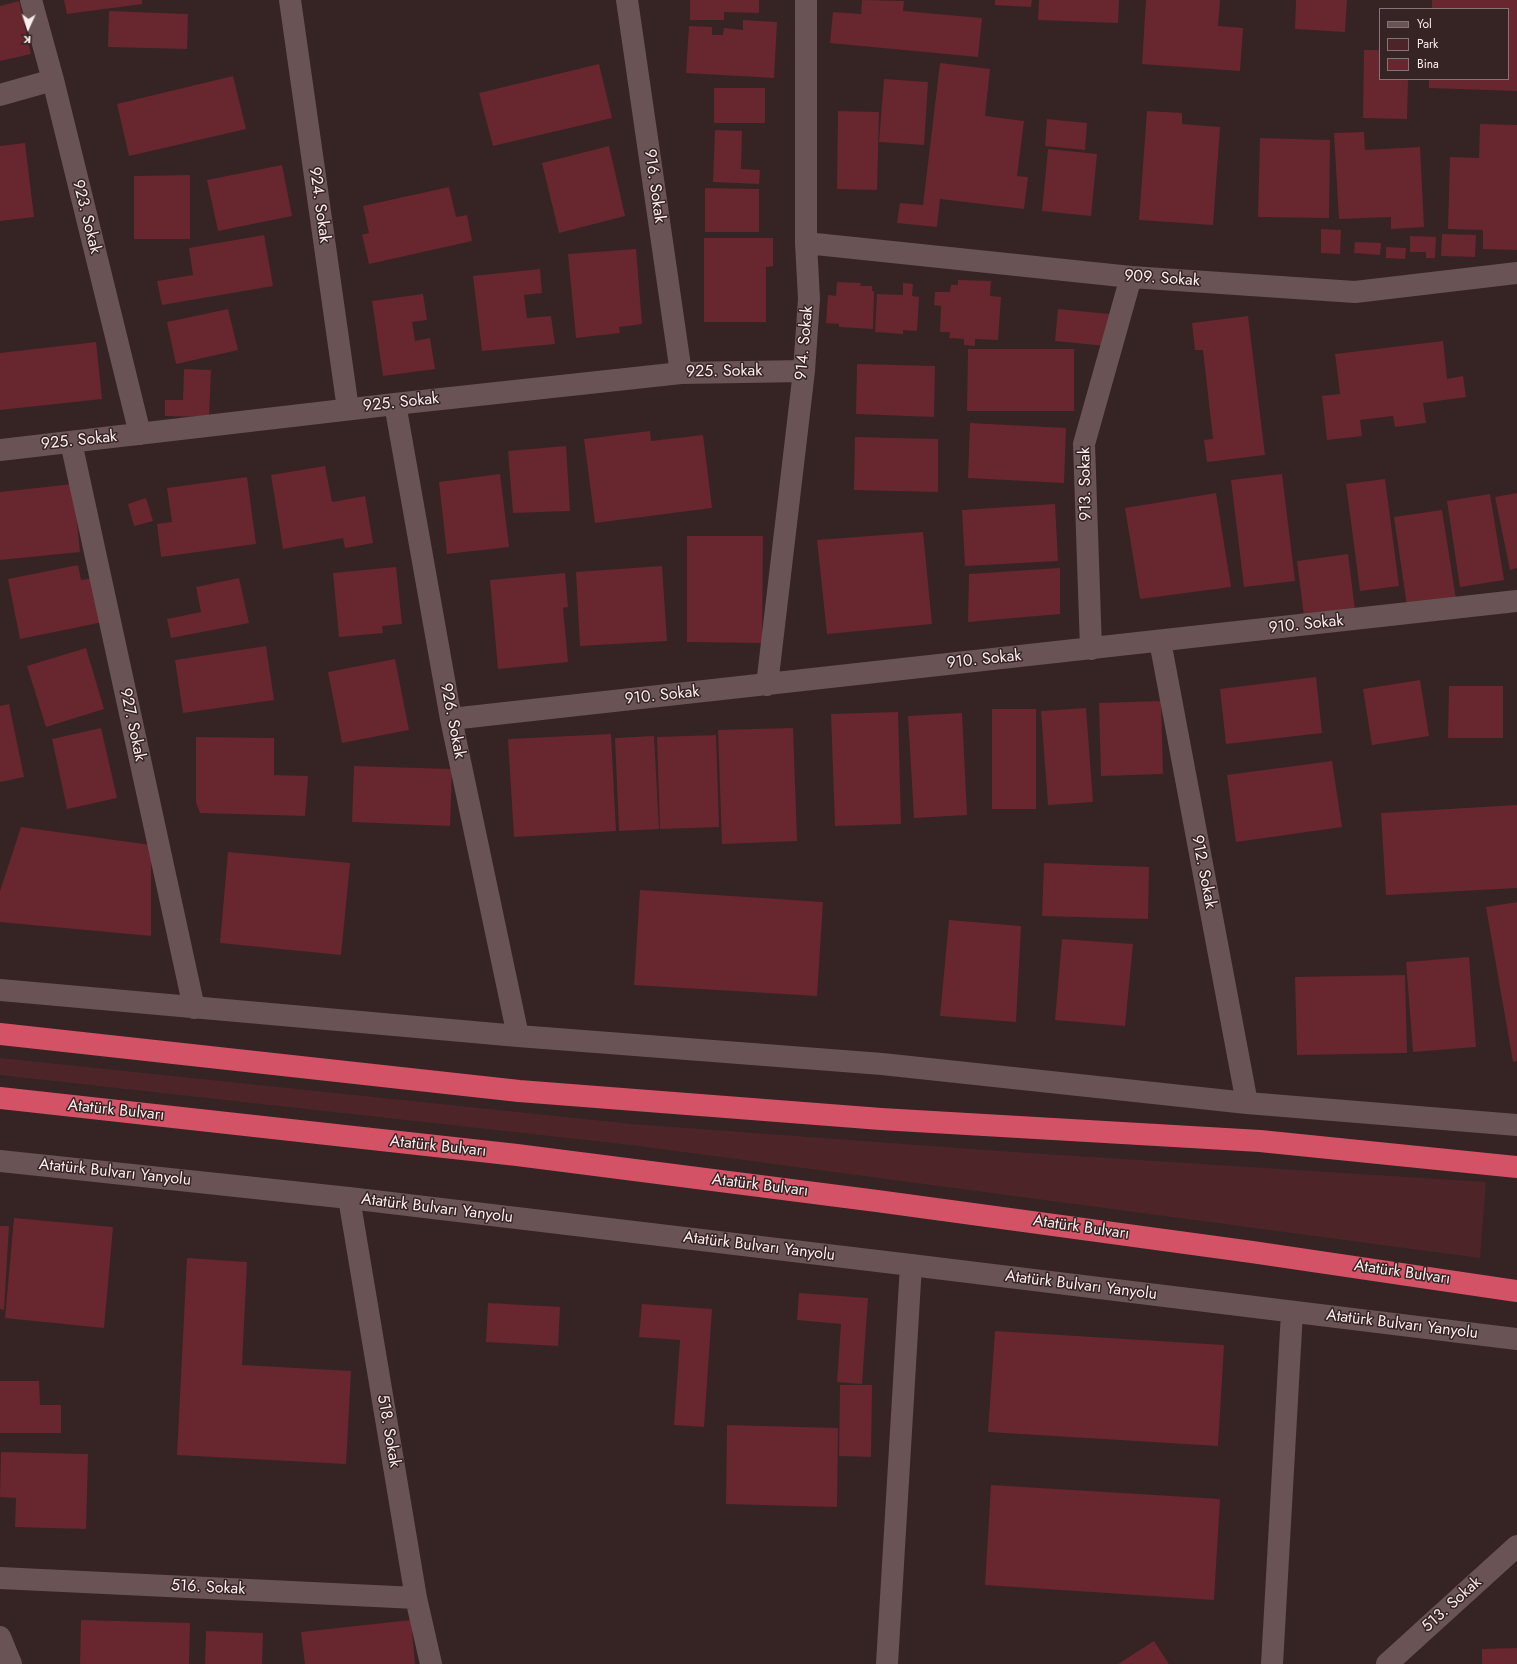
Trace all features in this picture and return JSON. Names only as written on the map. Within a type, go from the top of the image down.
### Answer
[{"type":"highway","points":[[0,1034],[519,1091],[881,1119],[1260,1141],[1517,1167]]},
{"type":"highway","name":"Atatürk Bulvarı","points":[[0,1098],[517,1155],[869,1200],[1517,1290]]},
{"type":"street","name":"923. Sokak","points":[[31,0],[53,80],[140,434]]},
{"type":"street","name":"924. Sokak","points":[[290,0],[348,409]]},
{"type":"street","name":"916. Sokak","points":[[627,0],[681,373]]},
{"type":"street","name":"914. Sokak","points":[[767,685],[804,371],[809,299],[806,243],[806,0]]},
{"type":"street","points":[[0,95],[53,80]]},
{"type":"street","name":"909. Sokak","points":[[806,243],[1131,277],[1355,292],[1517,273]]},
{"type":"street","name":"913. Sokak","points":[[1090,649],[1084,444],[1131,277]]},
{"type":"street","name":"925. Sokak","points":[[0,450],[348,409],[681,373],[804,371]]},
{"type":"street","name":"926. Sokak","points":[[395,404],[451,719],[518,1036]]},
{"type":"street","name":"927. Sokak","points":[[71,442],[194,1008]]},
{"type":"street","name":"910. Sokak","points":[[451,719],[1517,601]]},
{"type":"street","name":"912. Sokak","points":[[1160,641],[1247,1103]]},
{"type":"street","points":[[0,990],[518,1036],[882,1064],[1247,1103],[1517,1125]]},
{"type":"street","name":"Atatürk Bulvarı Yanyolu","points":[[0,1161],[349,1198],[1517,1339]]},
{"type":"street","name":"518. Sokak","points":[[349,1198],[416,1598],[431,1664]]},
{"type":"street","points":[[887,1664],[911,1265]]},
{"type":"street","points":[[1272,1664],[1292,1312]]},
{"type":"street","name":"513. Sokak","points":[[1387,1664],[1517,1546]]},
{"type":"street","name":"516. Sokak","points":[[0,1578],[416,1598]]},
{"type":"street","points":[[0,1637],[11,1664]]},
{"type":"green space","points":[[0,1058],[632,1124],[1013,1152],[1486,1182],[1480,1258],[631,1145],[0,1075]]},
{"type":"building","points":[[64,0],[142,0],[142,4],[67,14]]},
{"type":"building","points":[[690,0],[759,0],[759,13],[724,12],[724,20],[690,20]]},
{"type":"building","points":[[862,0],[904,1],[903,11],[982,18],[978,57],[830,43],[833,12],[861,14]]},
{"type":"building","points":[[995,0],[1032,0],[1031,7],[995,5]]},
{"type":"building","points":[[1039,0],[1119,0],[1118,23],[1038,20]]},
{"type":"building","points":[[1146,0],[1220,0],[1218,26],[1243,28],[1240,71],[1142,64]]},
{"type":"building","points":[[1296,0],[1347,0],[1345,32],[1295,29]]},
{"type":"building","points":[[1432,0],[1517,0],[1517,91],[1429,88],[1429,80],[1509,80],[1509,8],[1432,8]]},
{"type":"building","points":[[19,1],[31,54],[0,61],[0,6]]},
{"type":"building","points":[[109,11],[188,14],[187,49],[108,47]]},
{"type":"building","points":[[743,20],[777,22],[774,78],[686,73],[689,26],[712,27],[712,35],[723,35],[724,28],[743,30]]},
{"type":"building","points":[[1364,50],[1379,50],[1379,80],[1408,80],[1407,119],[1363,118]]},
{"type":"building","points":[[940,63],[990,69],[985,116],[1024,121],[1017,176],[1028,177],[1024,209],[940,199],[937,227],[897,223],[900,203],[923,205]]},
{"type":"building","points":[[599,64],[612,118],[493,146],[479,93]]},
{"type":"building","points":[[233,76],[246,129],[129,156],[117,104]]},
{"type":"building","points":[[884,79],[928,82],[924,145],[879,142]]},
{"type":"building","points":[[714,88],[765,88],[765,123],[714,123]]},
{"type":"building","points":[[838,111],[879,112],[877,190],[837,189]]},
{"type":"building","points":[[1147,111],[1182,113],[1182,124],[1220,127],[1213,225],[1139,220]]},
{"type":"building","points":[[1047,119],[1087,123],[1085,150],[1045,146]]},
{"type":"building","points":[[1480,124],[1517,125],[1517,250],[1483,249],[1483,230],[1448,229],[1450,157],[1479,158]]},
{"type":"building","points":[[715,130],[742,131],[741,169],[760,170],[759,184],[713,182]]},
{"type":"building","points":[[1364,132],[1365,150],[1420,147],[1424,227],[1391,229],[1391,217],[1339,219],[1334,133]]},
{"type":"building","points":[[1260,138],[1330,140],[1329,218],[1258,217]]},
{"type":"building","points":[[25,143],[34,217],[0,221],[0,146]]},
{"type":"building","points":[[609,146],[625,216],[559,233],[542,163]]},
{"type":"building","points":[[1048,149],[1097,154],[1091,216],[1042,211]]},
{"type":"building","points":[[282,165],[292,216],[218,231],[207,180]]},
{"type":"building","points":[[190,175],[190,239],[134,239],[134,176]]},
{"type":"building","points":[[449,187],[456,217],[467,215],[472,241],[369,264],[362,235],[369,233],[363,206]]},
{"type":"building","points":[[705,188],[759,189],[759,232],[705,232]]},
{"type":"building","points":[[1321,229],[1341,230],[1340,254],[1321,253]]},
{"type":"building","points":[[1442,234],[1476,235],[1475,257],[1441,256]]},
{"type":"building","points":[[264,235],[273,286],[162,305],[157,281],[193,275],[189,248]]},
{"type":"building","points":[[1410,236],[1436,237],[1435,258],[1426,258],[1426,252],[1410,252]]},
{"type":"building","points":[[704,238],[773,238],[773,266],[766,267],[766,322],[704,322]]},
{"type":"building","points":[[1355,242],[1381,243],[1380,255],[1354,253]]},
{"type":"building","points":[[1386,247],[1406,248],[1405,259],[1386,258]]},
{"type":"building","points":[[636,249],[642,324],[619,327],[620,333],[576,338],[568,254]]},
{"type":"building","points":[[540,269],[542,293],[524,295],[527,318],[551,316],[555,344],[482,351],[473,276]]},
{"type":"building","points":[[958,280],[991,281],[990,296],[1001,297],[998,340],[975,339],[975,346],[964,345],[964,339],[949,338],[950,332],[940,332],[941,306],[934,305],[935,292],[950,292],[951,285],[958,285]]},
{"type":"building","points":[[837,282],[861,283],[860,286],[872,286],[872,291],[874,291],[873,329],[839,327],[839,324],[826,323],[828,295],[836,296]]},
{"type":"building","points":[[903,283],[913,284],[912,296],[919,297],[917,331],[903,330],[903,334],[875,332],[877,294],[903,295]]},
{"type":"building","points":[[423,294],[427,320],[412,322],[415,341],[430,338],[435,369],[383,376],[372,301]]},
{"type":"building","points":[[228,309],[238,350],[176,364],[167,322]]},
{"type":"building","points":[[1058,309],[1109,314],[1106,346],[1055,341]]},
{"type":"building","points":[[1248,316],[1265,455],[1207,462],[1204,440],[1213,439],[1203,350],[1195,350],[1192,323]]},
{"type":"building","points":[[1443,341],[1447,379],[1463,376],[1466,397],[1423,403],[1426,423],[1395,427],[1393,416],[1360,420],[1362,436],[1327,440],[1322,396],[1340,394],[1335,354]]},
{"type":"building","points":[[96,342],[102,399],[0,410],[0,353]]},
{"type":"building","points":[[968,349],[1074,349],[1074,411],[967,411]]},
{"type":"building","points":[[857,364],[935,366],[934,417],[856,414]]},
{"type":"building","points":[[184,369],[211,370],[209,417],[165,416],[165,400],[183,400]]},
{"type":"building","points":[[970,423],[1066,428],[1064,483],[968,478]]},
{"type":"building","points":[[650,431],[651,441],[703,435],[712,508],[595,523],[584,439]]},
{"type":"building","points":[[855,437],[938,439],[938,492],[854,490]]},
{"type":"building","points":[[566,446],[570,511],[513,513],[508,451]]},
{"type":"building","points":[[325,466],[332,502],[365,496],[373,543],[345,548],[343,538],[283,549],[271,475]]},
{"type":"building","points":[[500,474],[509,547],[447,554],[439,482]]},
{"type":"building","points":[[1282,474],[1295,581],[1244,587],[1231,480]]},
{"type":"building","points":[[247,477],[256,544],[161,557],[157,524],[172,522],[167,488]]},
{"type":"building","points":[[1385,479],[1399,586],[1360,591],[1346,484]]},
{"type":"building","points":[[73,484],[80,552],[0,560],[0,492]]},
{"type":"building","points":[[1216,493],[1231,587],[1140,599],[1125,508]]},
{"type":"building","points":[[1517,493],[1517,568],[1510,570],[1495,497]]},
{"type":"building","points":[[1490,494],[1504,580],[1460,587],[1447,501]]},
{"type":"building","points":[[146,498],[153,521],[134,526],[128,504]]},
{"type":"building","points":[[1055,504],[1058,561],[965,566],[962,510]]},
{"type":"building","points":[[1442,510],[1456,599],[1407,606],[1394,517]]},
{"type":"building","points":[[923,532],[932,624],[827,634],[817,540]]},
{"type":"building","points":[[687,536],[763,536],[762,643],[687,642]]},
{"type":"building","points":[[1348,554],[1355,610],[1304,616],[1297,561]]},
{"type":"building","points":[[78,565],[81,580],[99,577],[108,621],[20,639],[8,579]]},
{"type":"building","points":[[662,566],[667,641],[580,646],[576,572]]},
{"type":"building","points":[[396,567],[402,624],[382,626],[383,633],[339,637],[333,573]]},
{"type":"building","points":[[1060,568],[1060,614],[968,622],[969,574]]},
{"type":"building","points":[[565,573],[568,607],[563,608],[568,662],[498,669],[490,580]]},
{"type":"building","points":[[239,578],[249,623],[171,638],[167,619],[201,612],[196,587]]},
{"type":"building","points":[[266,646],[274,700],[183,713],[175,660]]},
{"type":"building","points":[[86,648],[104,709],[46,727],[27,666]]},
{"type":"building","points":[[395,659],[409,730],[342,743],[328,672]]},
{"type":"building","points":[[1316,677],[1322,733],[1226,744],[1220,689]]},
{"type":"building","points":[[1420,680],[1429,736],[1372,745],[1363,689]]},
{"type":"building","points":[[1449,686],[1503,686],[1503,738],[1448,738]]},
{"type":"building","points":[[1161,701],[1163,774],[1101,776],[1099,703]]},
{"type":"building","points":[[9,704],[24,777],[0,782],[0,706]]},
{"type":"building","points":[[1086,708],[1093,802],[1048,805],[1041,711]]},
{"type":"building","points":[[992,709],[1036,709],[1036,809],[992,809]]},
{"type":"building","points":[[898,712],[901,824],[835,826],[831,714]]},
{"type":"building","points":[[962,713],[967,815],[914,818],[908,716]]},
{"type":"building","points":[[101,728],[117,798],[67,809],[52,739]]},
{"type":"building","points":[[793,728],[797,841],[722,844],[718,730]]},
{"type":"building","points":[[611,734],[616,831],[514,837],[508,739]]},
{"type":"building","points":[[716,735],[719,827],[660,829],[657,737]]},
{"type":"building","points":[[654,736],[659,829],[619,831],[615,738]]},
{"type":"building","points":[[196,737],[274,738],[274,775],[308,776],[305,816],[200,813],[196,802]]},
{"type":"building","points":[[1332,761],[1342,827],[1236,842],[1227,775]]},
{"type":"building","points":[[354,766],[452,769],[450,826],[352,822]]},
{"type":"building","points":[[1517,805],[1517,888],[1386,895],[1381,813]]},
{"type":"building","points":[[21,827],[151,845],[151,936],[0,922],[0,891]]},
{"type":"building","points":[[228,852],[350,863],[341,955],[220,943]]},
{"type":"building","points":[[1044,863],[1149,867],[1148,919],[1042,916]]},
{"type":"building","points":[[640,890],[823,902],[817,996],[634,985]]},
{"type":"building","points":[[1517,902],[1517,1061],[1513,1062],[1486,907]]},
{"type":"building","points":[[949,920],[1021,926],[1016,1022],[940,1016]]},
{"type":"building","points":[[1062,939],[1133,944],[1125,1026],[1055,1020]]},
{"type":"building","points":[[1469,957],[1476,1047],[1413,1052],[1406,962]]},
{"type":"building","points":[[1405,975],[1407,1053],[1297,1055],[1295,977]]},
{"type":"building","points":[[14,1218],[113,1227],[104,1328],[5,1318]]},
{"type":"building","points":[[0,1226],[9,1226],[4,1310],[0,1309]]},
{"type":"building","points":[[187,1258],[247,1262],[242,1365],[351,1371],[346,1464],[177,1455]]},
{"type":"building","points":[[799,1293],[868,1298],[862,1384],[837,1382],[841,1324],[797,1320]]},
{"type":"building","points":[[488,1303],[560,1307],[558,1346],[486,1342]]},
{"type":"building","points":[[642,1304],[712,1309],[704,1427],[674,1425],[680,1340],[639,1337]]},
{"type":"building","points":[[995,1331],[1224,1345],[1218,1446],[988,1432]]},
{"type":"building","points":[[0,1381],[39,1381],[40,1405],[61,1405],[61,1433],[0,1433]]},
{"type":"building","points":[[840,1385],[872,1385],[871,1457],[839,1456]]},
{"type":"building","points":[[727,1425],[838,1428],[837,1507],[726,1504]]},
{"type":"building","points":[[1,1452],[88,1454],[86,1529],[15,1527],[16,1498],[0,1497]]},
{"type":"building","points":[[991,1485],[1220,1499],[1214,1600],[985,1585]]},
{"type":"building","points":[[81,1620],[190,1623],[189,1664],[80,1664]]},
{"type":"building","points":[[411,1620],[415,1664],[305,1664],[301,1632]]},
{"type":"building","points":[[206,1631],[263,1633],[262,1664],[205,1664]]},
{"type":"building","points":[[1154,1641],[1169,1664],[1118,1664]]},
{"type":"building","points":[[1517,1648],[1517,1664],[1482,1664],[1482,1649]]}]
